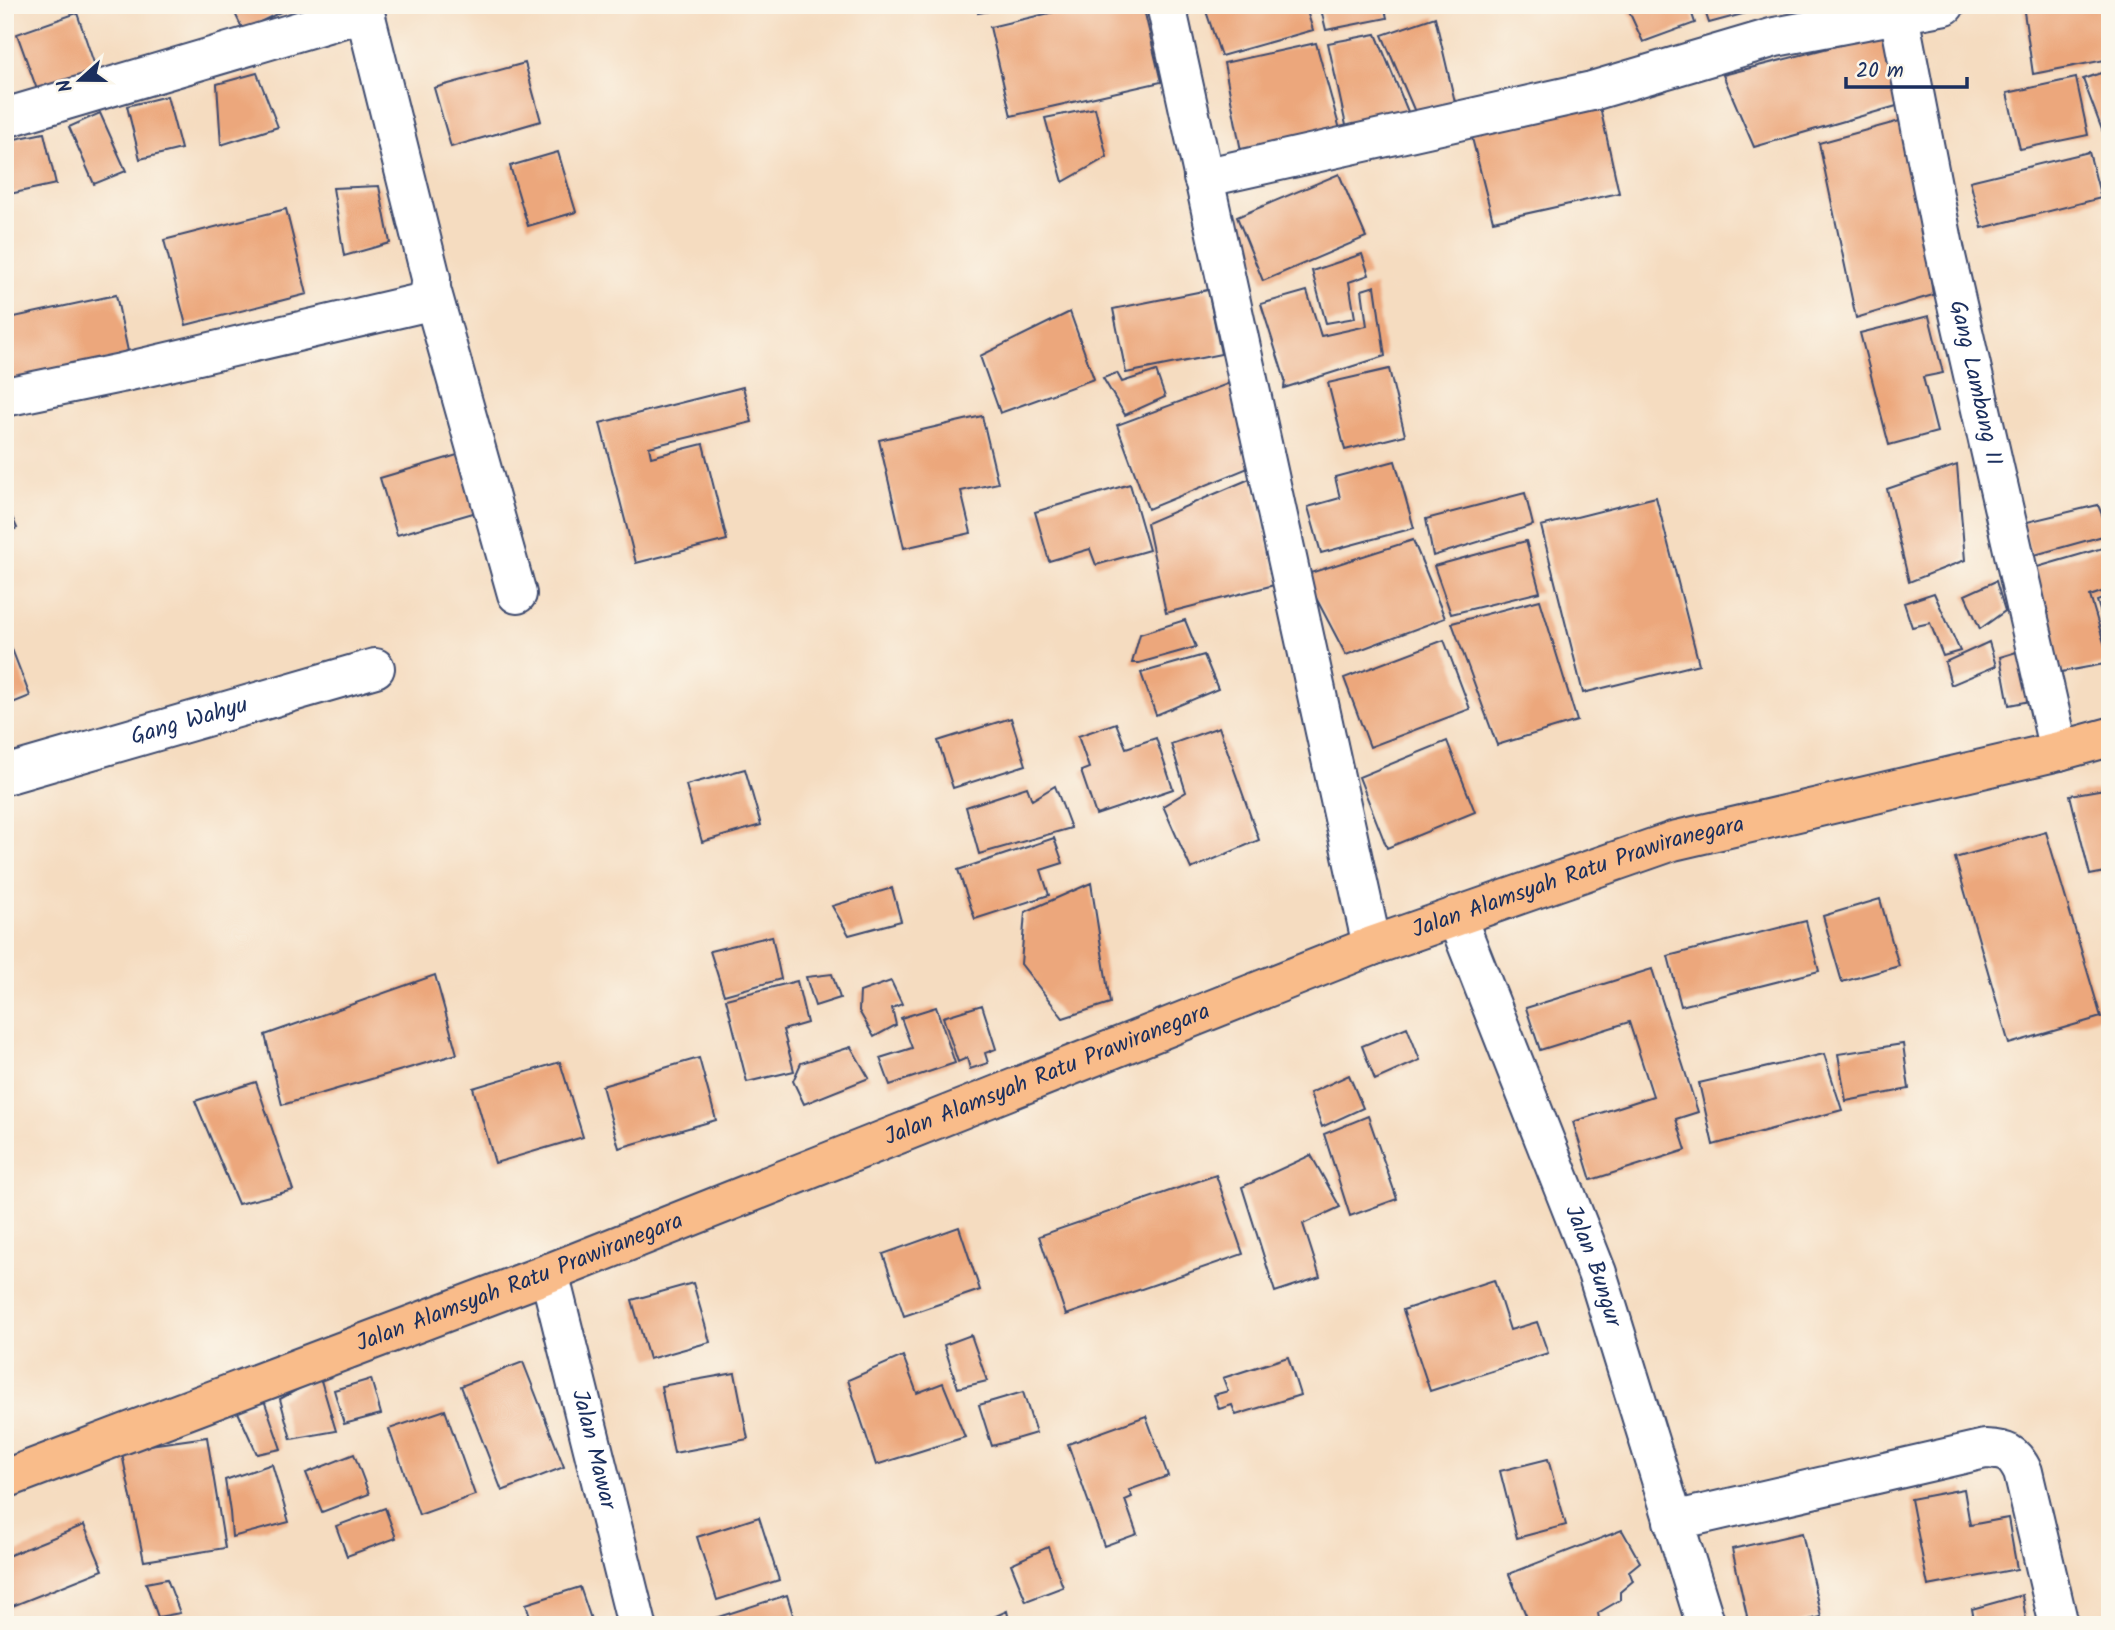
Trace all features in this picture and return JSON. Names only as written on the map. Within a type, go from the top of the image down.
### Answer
[{"type":"main road","name":"Jalan Alamsyah Ratu Prawiranegara","points":[[5,1479],[549,1273],[1372,946],[1456,916],[1673,841],[2110,737]]},
{"type":"street","points":[[1166,5],[1372,946]]},
{"type":"street","points":[[1203,178],[1592,91],[1775,37],[1945,5]]},
{"type":"street","points":[[5,118],[364,9],[431,278],[431,289],[517,594]]},
{"type":"street","name":"Gang Lambang II","points":[[1899,15],[1945,253],[2059,751]]},
{"type":"street","points":[[5,397],[121,373],[421,303],[431,289]]},
{"type":"street","name":"Gang Wahyu","points":[[5,775],[375,668]]},
{"type":"street","name":"Jalan Bungur","points":[[1456,916],[1597,1273],[1706,1625]]},
{"type":"street","name":"Jalan Mawar","points":[[549,1273],[637,1625]]},
{"type":"street","points":[[1673,1521],[1985,1449],[2002,1450],[2016,1458],[2023,1472],[2059,1625]]},
{"type":"building","points":[[231,5],[284,5],[285,10],[243,30]]},
{"type":"building","points":[[977,5],[1010,5],[1011,7],[978,13]]},
{"type":"building","points":[[1084,5],[1143,5],[1161,82],[1011,116],[990,27]]},
{"type":"building","points":[[1204,5],[1305,5],[1313,30],[1221,56]]},
{"type":"building","points":[[1320,5],[1384,5],[1387,18],[1326,30]]},
{"type":"building","points":[[1626,5],[1689,5],[1695,23],[1643,42]]},
{"type":"building","points":[[1703,5],[1749,5],[1750,12],[1709,23]]},
{"type":"building","points":[[2023,5],[2110,5],[2110,59],[2033,74]]},
{"type":"building","points":[[77,13],[98,75],[39,95],[17,34]]},
{"type":"building","points":[[1435,17],[1455,102],[1415,112],[1382,35]]},
{"type":"building","points":[[1887,33],[1900,105],[1754,147],[1723,75]]},
{"type":"building","points":[[1376,34],[1409,114],[1347,130],[1328,43]]},
{"type":"building","points":[[1316,43],[1341,133],[1242,156],[1224,63]]},
{"type":"building","points":[[525,63],[541,121],[451,147],[434,88]]},
{"type":"building","points":[[2110,70],[2110,132],[2104,135],[2083,79]]},
{"type":"building","points":[[257,73],[278,127],[221,145],[217,84]]},
{"type":"building","points":[[2076,78],[2088,135],[2020,149],[2007,93]]},
{"type":"building","points":[[167,96],[181,149],[140,159],[127,106]]},
{"type":"building","points":[[1598,98],[1619,193],[1493,221],[1469,126]]},
{"type":"building","points":[[1095,108],[1107,157],[1063,182],[1045,118]]},
{"type":"building","points":[[100,113],[126,171],[94,184],[69,127]]},
{"type":"building","points":[[1907,119],[1933,295],[1856,318],[1819,143]]},
{"type":"building","points":[[44,133],[56,184],[5,195],[5,141]]},
{"type":"building","points":[[558,152],[576,212],[528,226],[510,166]]},
{"type":"building","points":[[2089,152],[2101,198],[1982,228],[1970,181]]},
{"type":"building","points":[[1339,174],[1366,237],[1263,281],[1237,217]]},
{"type":"building","points":[[379,186],[390,243],[344,256],[333,188]]},
{"type":"building","points":[[286,209],[307,294],[186,325],[164,240]]},
{"type":"building","points":[[1362,254],[1369,275],[1349,282],[1355,318],[1326,323],[1312,271]]},
{"type":"building","points":[[1375,286],[1385,356],[1284,388],[1285,380],[1261,304],[1307,291],[1321,336],[1367,326],[1362,290]]},
{"type":"building","points":[[1208,290],[1221,354],[1126,373],[1113,309]]},
{"type":"building","points":[[116,295],[129,356],[5,384],[5,319]]},
{"type":"building","points":[[1070,312],[1094,379],[1000,413],[980,356]]},
{"type":"building","points":[[1929,316],[1943,373],[1923,377],[1937,432],[1889,445],[1860,333]]},
{"type":"building","points":[[1389,369],[1405,435],[1345,450],[1328,383]]},
{"type":"building","points":[[1156,371],[1165,397],[1125,415],[1103,378],[1117,373],[1122,382]]},
{"type":"building","points":[[1238,380],[1258,464],[1148,509],[1117,425]]},
{"type":"building","points":[[743,387],[752,422],[649,447],[651,457],[703,444],[727,540],[636,563],[600,423]]},
{"type":"building","points":[[982,416],[998,483],[961,491],[971,533],[904,548],[879,440]]},
{"type":"building","points":[[464,453],[480,511],[397,535],[380,478]]},
{"type":"building","points":[[1395,461],[1414,528],[1321,553],[1308,507],[1340,498],[1335,477]]},
{"type":"building","points":[[1957,465],[1965,560],[1909,582],[1887,489]]},
{"type":"building","points":[[1252,478],[1278,584],[1166,613],[1147,523]]},
{"type":"building","points":[[1130,484],[1149,550],[1096,565],[1090,549],[1049,561],[1035,512]]},
{"type":"building","points":[[1525,493],[1533,525],[1433,556],[1426,519]]},
{"type":"building","points":[[1656,497],[1699,664],[1583,693],[1541,526]]},
{"type":"building","points":[[5,502],[17,528],[5,534]]},
{"type":"building","points":[[2098,505],[2110,534],[2031,556],[2023,523]]},
{"type":"building","points":[[1413,540],[1445,618],[1346,655],[1304,575]]},
{"type":"building","points":[[1526,541],[1540,592],[1451,614],[1434,566]]},
{"type":"building","points":[[2106,547],[2110,557],[2110,589],[2090,596],[2110,663],[2061,672],[2034,568]]},
{"type":"building","points":[[1996,581],[2005,611],[1980,629],[1965,595]]},
{"type":"building","points":[[1934,593],[1960,651],[1943,656],[1930,623],[1912,627],[1904,603]]},
{"type":"building","points":[[2110,596],[2110,639],[2109,639],[2097,601]]},
{"type":"building","points":[[1540,600],[1577,721],[1497,745],[1452,623]]},
{"type":"building","points":[[1185,620],[1196,647],[1132,663],[1140,634]]},
{"type":"building","points":[[5,631],[30,696],[5,706]]},
{"type":"building","points":[[1444,640],[1470,709],[1370,747],[1344,678]]},
{"type":"building","points":[[1989,642],[1996,666],[1951,685],[1945,662]]},
{"type":"building","points":[[2023,650],[2035,700],[2009,705],[2000,657]]},
{"type":"building","points":[[1204,655],[1218,689],[1156,715],[1141,673]]},
{"type":"building","points":[[1011,718],[1026,765],[953,788],[938,741]]},
{"type":"building","points":[[1116,723],[1126,748],[1156,738],[1173,789],[1096,815],[1081,771],[1089,768],[1078,736]]},
{"type":"building","points":[[1219,727],[1259,840],[1191,869],[1163,806],[1186,792],[1171,744]]},
{"type":"building","points":[[1447,741],[1475,812],[1387,848],[1359,777]]},
{"type":"building","points":[[745,769],[761,825],[702,842],[686,785]]},
{"type":"building","points":[[1055,786],[1071,828],[979,854],[966,807],[1027,787],[1032,800]]},
{"type":"building","points":[[2110,788],[2110,871],[2090,875],[2070,795]]},
{"type":"building","points":[[2046,832],[2101,1017],[2009,1044],[1955,858]]},
{"type":"building","points":[[1054,838],[1063,863],[1041,870],[1049,895],[975,919],[958,870]]},
{"type":"building","points":[[1091,883],[1110,1003],[1063,1018],[1021,964],[1025,912]]},
{"type":"building","points":[[892,888],[901,921],[849,935],[832,906]]},
{"type":"building","points":[[1880,899],[1899,966],[1842,982],[1823,916]]},
{"type":"building","points":[[1806,921],[1819,971],[1681,1006],[1668,956]]},
{"type":"building","points":[[772,936],[781,979],[724,995],[710,951]]},
{"type":"building","points":[[1652,969],[1698,1112],[1676,1119],[1686,1150],[1591,1180],[1573,1122],[1653,1096],[1629,1022],[1540,1050],[1526,1008]]},
{"type":"building","points":[[832,974],[840,998],[815,1006],[806,977]]},
{"type":"building","points":[[435,975],[457,1054],[282,1105],[265,1035]]},
{"type":"building","points":[[797,981],[807,1023],[783,1030],[794,1071],[747,1082],[726,999]]},
{"type":"building","points":[[891,981],[902,1004],[892,1008],[896,1025],[874,1037],[859,1011],[860,992]]},
{"type":"building","points":[[982,1005],[996,1049],[985,1053],[988,1063],[970,1069],[967,1058],[958,1062],[943,1017]]},
{"type":"building","points":[[936,1007],[955,1063],[890,1085],[880,1058],[912,1048],[901,1018]]},
{"type":"building","points":[[1407,1027],[1420,1060],[1375,1080],[1362,1046]]},
{"type":"building","points":[[1903,1044],[1909,1089],[1846,1101],[1838,1054]]},
{"type":"building","points":[[851,1047],[869,1078],[804,1104],[793,1081],[801,1063]]},
{"type":"building","points":[[1824,1054],[1842,1110],[1713,1145],[1699,1083]]},
{"type":"building","points":[[699,1058],[716,1120],[619,1148],[602,1086]]},
{"type":"building","points":[[560,1062],[583,1137],[495,1163],[473,1088]]},
{"type":"building","points":[[1349,1075],[1363,1108],[1322,1127],[1310,1093]]},
{"type":"building","points":[[256,1082],[293,1190],[238,1204],[195,1101]]},
{"type":"building","points":[[1368,1116],[1397,1199],[1350,1216],[1324,1134]]},
{"type":"building","points":[[1311,1155],[1340,1207],[1303,1224],[1320,1277],[1275,1292],[1242,1187]]},
{"type":"building","points":[[1216,1175],[1243,1254],[1066,1315],[1039,1236]]},
{"type":"building","points":[[959,1227],[980,1290],[904,1316],[883,1254]]},
{"type":"building","points":[[1494,1280],[1510,1330],[1537,1322],[1548,1353],[1430,1391],[1403,1310]]},
{"type":"building","points":[[693,1283],[710,1342],[649,1359],[632,1300]]},
{"type":"building","points":[[971,1335],[987,1381],[958,1388],[944,1345]]},
{"type":"building","points":[[903,1356],[917,1393],[943,1383],[965,1437],[876,1465],[848,1380]]},
{"type":"building","points":[[1288,1357],[1300,1395],[1236,1415],[1232,1405],[1219,1409],[1214,1395],[1228,1391],[1223,1378]]},
{"type":"building","points":[[523,1362],[564,1467],[502,1491],[461,1386]]},
{"type":"building","points":[[735,1373],[748,1439],[674,1453],[661,1386]]},
{"type":"building","points":[[320,1377],[336,1431],[291,1439],[280,1399]]},
{"type":"building","points":[[371,1379],[381,1414],[344,1424],[334,1390]]},
{"type":"building","points":[[1023,1392],[1036,1433],[992,1446],[979,1405]]},
{"type":"building","points":[[264,1400],[281,1449],[257,1454],[237,1410]]},
{"type":"building","points":[[445,1410],[475,1495],[419,1515],[389,1429]]},
{"type":"building","points":[[1146,1416],[1168,1476],[1129,1490],[1132,1497],[1125,1500],[1137,1534],[1104,1546],[1068,1444]]},
{"type":"building","points":[[207,1437],[225,1548],[144,1561],[121,1449]]},
{"type":"building","points":[[354,1454],[369,1494],[322,1512],[306,1473]]},
{"type":"building","points":[[1548,1459],[1566,1525],[1517,1538],[1500,1471]]},
{"type":"building","points":[[272,1464],[289,1522],[232,1537],[225,1480]]},
{"type":"building","points":[[1964,1489],[1970,1525],[2008,1518],[2017,1569],[1928,1586],[1911,1499]]},
{"type":"building","points":[[385,1508],[396,1538],[347,1556],[336,1526]]},
{"type":"building","points":[[759,1517],[779,1580],[717,1600],[697,1537]]},
{"type":"building","points":[[84,1525],[103,1570],[5,1609],[5,1557]]},
{"type":"building","points":[[1622,1530],[1640,1562],[1629,1571],[1633,1581],[1620,1592],[1620,1600],[1598,1613],[1600,1625],[1530,1625],[1509,1574]]},
{"type":"building","points":[[1802,1533],[1821,1617],[1788,1625],[1749,1625],[1732,1549]]},
{"type":"building","points":[[1048,1547],[1063,1587],[1026,1601],[1011,1564]]},
{"type":"building","points":[[167,1579],[180,1613],[158,1617],[146,1583]]},
{"type":"building","points":[[580,1587],[593,1625],[533,1625],[526,1604]]},
{"type":"building","points":[[787,1595],[796,1625],[707,1625],[706,1621]]},
{"type":"building","points":[[2022,1595],[2027,1625],[1975,1625],[1972,1609]]},
{"type":"building","points":[[1007,1611],[1010,1625],[976,1625]]}]
